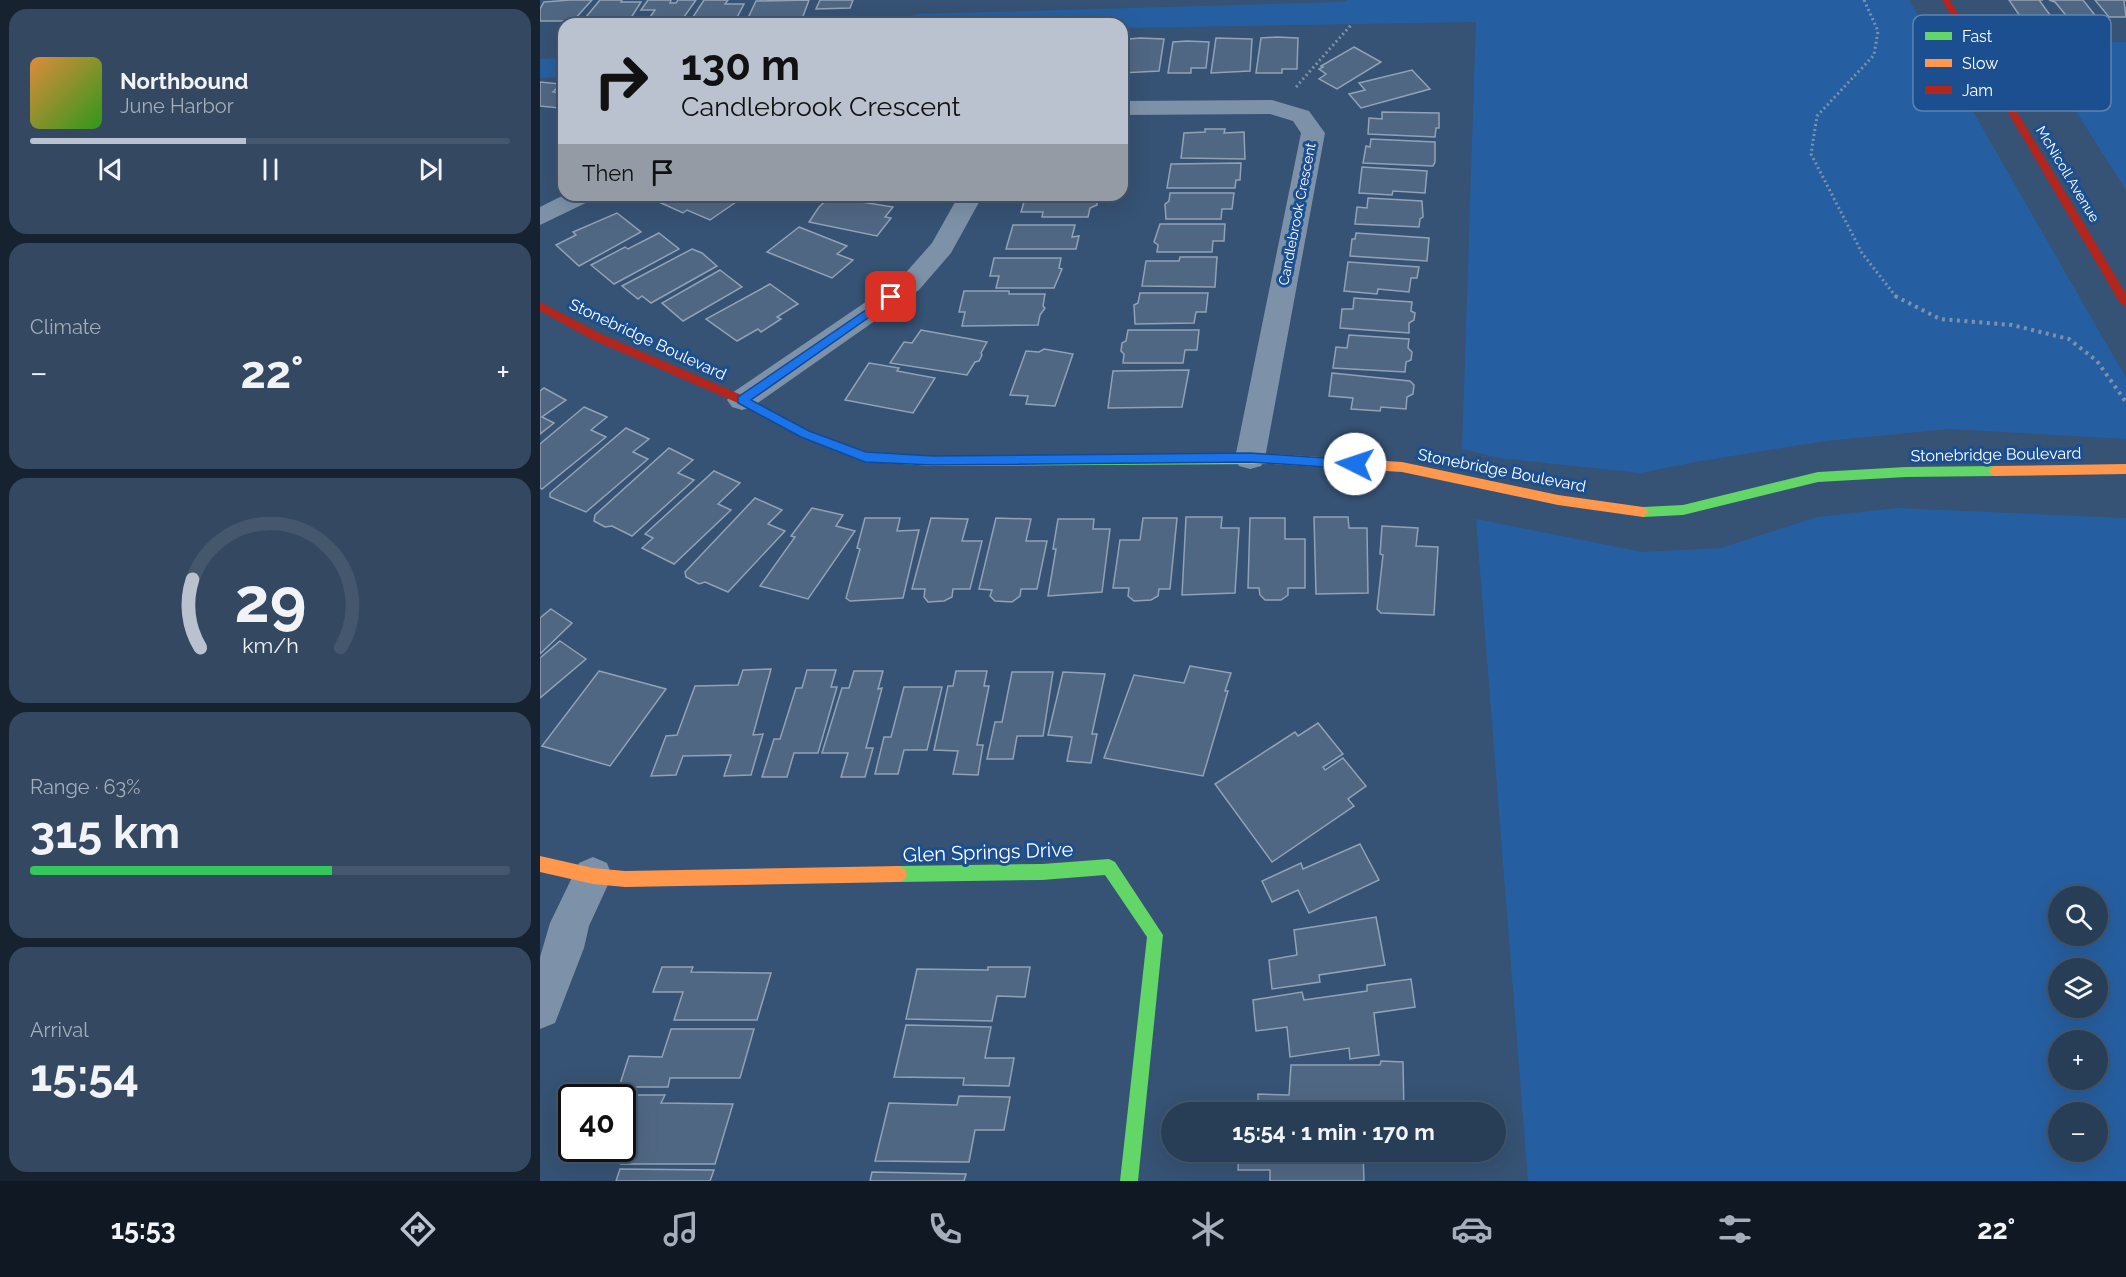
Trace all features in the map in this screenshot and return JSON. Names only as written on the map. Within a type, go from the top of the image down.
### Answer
[{"type":"street","name":"McNicoll Avenue","points":[[1946,0],[1955,15]]},
{"type":"street","name":"Candlebrook Crescent","points":[[1128,108],[1272,107],[1301,116],[1313,133],[1250,458]]},
{"type":"street","name":"McNicoll Avenue","points":[[2012,111],[2126,303]]},
{"type":"street","points":[[540,217],[571,201]]},
{"type":"street","points":[[742,400],[910,284],[942,247],[968,201]]},
{"type":"street","name":"Stonebridge Boulevard","points":[[540,306],[597,337],[742,400],[805,434],[865,457],[933,461],[1250,458],[1402,467],[1558,500],[1633,512],[1683,510],[1818,477],[1906,471],[2126,469]]},
{"type":"street","name":"Glen Springs Drive","points":[[540,864],[593,876],[625,879],[1006,873],[1109,867],[1155,935],[1129,1181]]},
{"type":"street","points":[[540,1008],[564,948],[570,922],[593,876]]},
{"type":"path","points":[[1864,0],[1878,31],[1874,55],[1816,116],[1811,154],[1863,253],[1896,297],[1940,319],[2012,325],[2069,339],[2097,361],[2126,402]]},
{"type":"path","points":[[1272,107],[1294,89],[1351,25]]},
{"type":"shaded area","points":[[1347,0],[1909,0],[1918,15],[1913,15],[1913,111],[1973,111],[2126,378],[2126,439],[1950,429],[1825,441],[1641,473],[1499,458],[1462,449],[1476,22],[1128,28],[1128,18],[904,18],[916,14],[1342,2]]},
{"type":"shaded area","points":[[2111,42],[2126,42],[2126,190],[2076,111],[2111,111]]},
{"type":"shaded area","points":[[558,58],[558,77],[540,78],[540,59]]},
{"type":"shaded area","points":[[1897,508],[2126,518],[2126,1181],[1528,1181],[1476,519],[1643,552],[1721,548],[1817,517]]},
{"type":"building","points":[[592,0],[576,18],[558,18],[558,21],[540,21],[540,9],[544,2]]},
{"type":"building","points":[[600,0],[641,2],[631,18],[585,18]]},
{"type":"building","points":[[648,0],[671,0],[670,3],[676,3],[678,0],[696,0],[683,18],[649,18],[655,10],[641,10]]},
{"type":"building","points":[[704,0],[728,0],[725,4],[744,4],[737,18],[692,18]]},
{"type":"building","points":[[809,0],[802,18],[748,18],[756,1]]},
{"type":"building","points":[[820,0],[853,0],[850,8],[816,9]]},
{"type":"building","points":[[2009,0],[2039,0],[2050,15],[2019,15]]},
{"type":"building","points":[[2049,0],[2083,0],[2095,15],[2066,15],[2055,2]]},
{"type":"building","points":[[2095,0],[2126,0],[2124,1],[2126,17],[2107,15]]},
{"type":"building","points":[[1216,38],[1252,39],[1250,71],[1211,73]]},
{"type":"building","points":[[1261,38],[1298,38],[1297,69],[1282,69],[1282,73],[1256,73]]},
{"type":"building","points":[[1129,39],[1164,39],[1159,71],[1128,73]]},
{"type":"building","points":[[1173,42],[1209,42],[1206,68],[1191,68],[1191,73],[1168,73]]},
{"type":"building","points":[[1354,47],[1381,62],[1337,89],[1319,79],[1326,74],[1319,69],[1323,67],[1321,66]]},
{"type":"building","points":[[1412,70],[1430,89],[1361,108],[1349,94],[1365,90],[1359,83]]},
{"type":"building","points":[[540,82],[558,84],[553,92],[558,92],[558,108],[540,106]]},
{"type":"building","points":[[1382,112],[1439,113],[1439,128],[1436,128],[1435,137],[1368,134],[1369,118],[1382,119]]},
{"type":"building","points":[[1205,129],[1225,129],[1224,133],[1244,132],[1245,159],[1181,158],[1184,133],[1205,132]]},
{"type":"building","points":[[1371,139],[1435,142],[1435,162],[1433,166],[1363,163],[1366,146],[1370,147]]},
{"type":"building","points":[[1241,163],[1240,180],[1236,180],[1235,188],[1167,188],[1171,164]]},
{"type":"building","points":[[1362,167],[1427,171],[1425,193],[1393,191],[1392,195],[1359,193]]},
{"type":"building","points":[[1170,193],[1234,193],[1232,209],[1222,209],[1221,219],[1166,219],[1165,204],[1169,201]]},
{"type":"building","points":[[1368,198],[1422,201],[1423,217],[1420,219],[1419,227],[1355,224],[1357,207],[1367,208]]},
{"type":"building","points":[[738,201],[710,220],[687,210],[683,213],[659,202]]},
{"type":"building","points":[[826,201],[855,201],[893,207],[885,217],[891,218],[877,236],[809,222]]},
{"type":"building","points":[[1024,201],[1097,201],[1097,205],[1090,208],[1088,217],[1042,217],[1043,212],[1021,212]]},
{"type":"building","points":[[617,213],[641,232],[579,266],[556,245],[576,235],[573,232]]},
{"type":"building","points":[[1160,224],[1225,224],[1224,241],[1213,241],[1212,252],[1157,252],[1158,245],[1154,242]]},
{"type":"building","points":[[1013,225],[1075,225],[1072,237],[1079,236],[1076,249],[1006,249]]},
{"type":"building","points":[[799,227],[847,246],[837,254],[853,260],[832,278],[767,252]]},
{"type":"building","points":[[659,233],[679,249],[614,284],[591,265],[625,247],[628,249]]},
{"type":"building","points":[[1356,233],[1429,238],[1427,261],[1350,256],[1352,239],[1355,239]]},
{"type":"building","points":[[692,249],[702,253],[717,266],[651,303],[642,296],[638,299],[622,286]]},
{"type":"building","points":[[1180,257],[1217,257],[1215,287],[1142,286],[1146,261],[1179,261]]},
{"type":"building","points":[[994,258],[1061,258],[1059,268],[1062,269],[1054,288],[996,288],[999,276],[990,276]]},
{"type":"building","points":[[1348,262],[1419,267],[1417,278],[1411,278],[1409,292],[1378,289],[1377,294],[1344,291]]},
{"type":"building","points":[[720,270],[742,287],[683,321],[662,303]]},
{"type":"building","points":[[770,284],[798,304],[777,317],[781,319],[761,332],[758,329],[737,341],[706,319]]},
{"type":"building","points":[[964,291],[1045,294],[1043,306],[1045,308],[1040,315],[1038,325],[962,326],[965,312],[959,312]]},
{"type":"building","points":[[1140,293],[1208,293],[1206,312],[1196,312],[1194,323],[1135,324],[1134,305],[1138,303]]},
{"type":"building","points":[[1354,298],[1412,302],[1411,311],[1415,313],[1414,320],[1409,323],[1409,333],[1340,328],[1342,309],[1353,309]]},
{"type":"building","points":[[921,330],[987,342],[979,361],[975,362],[967,375],[890,363],[904,342],[912,343]]},
{"type":"building","points":[[1128,330],[1199,330],[1197,350],[1185,350],[1183,363],[1123,363],[1122,343],[1126,341]]},
{"type":"building","points":[[1349,335],[1409,339],[1408,348],[1412,352],[1411,360],[1406,362],[1405,372],[1333,368],[1336,347],[1347,348]]},
{"type":"building","points":[[1044,349],[1073,354],[1055,406],[1026,404],[1028,396],[1010,395],[1026,351],[1039,352]]},
{"type":"building","points":[[869,363],[935,378],[913,413],[845,400]]},
{"type":"building","points":[[1189,370],[1182,407],[1108,408],[1113,371]]},
{"type":"building","points":[[1332,373],[1410,381],[1414,385],[1413,394],[1407,397],[1406,409],[1381,407],[1380,411],[1351,409],[1353,398],[1329,396]]},
{"type":"building","points":[[544,388],[566,400],[542,417],[554,423],[540,434],[540,391]]},
{"type":"building","points":[[584,407],[607,417],[591,430],[606,437],[542,489],[540,488],[540,444]]},
{"type":"building","points":[[626,428],[649,439],[633,452],[648,459],[586,512],[550,497],[550,493]]},
{"type":"building","points":[[669,448],[693,460],[678,473],[694,480],[632,536],[612,526],[605,527],[594,521],[595,515]]},
{"type":"building","points":[[714,471],[740,483],[718,504],[731,510],[674,564],[642,548],[653,538],[645,534]]},
{"type":"building","points":[[755,498],[782,510],[768,524],[785,531],[728,592],[705,582],[699,584],[686,577],[685,572]]},
{"type":"building","points":[[812,508],[843,515],[836,526],[855,531],[808,599],[760,586],[795,537],[791,536]]},
{"type":"building","points":[[1186,517],[1222,517],[1221,528],[1239,528],[1235,593],[1182,595]]},
{"type":"building","points":[[1314,517],[1348,517],[1349,528],[1367,528],[1368,593],[1316,594]]},
{"type":"building","points":[[865,518],[900,518],[897,531],[919,530],[903,598],[850,601],[846,598],[860,549],[857,548]]},
{"type":"building","points":[[931,518],[968,519],[962,541],[982,541],[970,589],[953,589],[952,597],[944,601],[928,602],[924,597],[925,589],[912,589]]},
{"type":"building","points":[[996,518],[1031,519],[1026,541],[1047,541],[1037,589],[1021,589],[1020,596],[1012,602],[995,601],[990,596],[992,590],[979,589]]},
{"type":"building","points":[[1143,518],[1177,518],[1170,589],[1159,589],[1158,596],[1151,600],[1134,601],[1128,596],[1129,588],[1113,588],[1120,540],[1140,540]]},
{"type":"building","points":[[1250,518],[1285,518],[1285,539],[1305,539],[1305,588],[1288,588],[1288,595],[1281,600],[1265,600],[1260,595],[1259,588],[1248,588]]},
{"type":"building","points":[[1058,519],[1094,519],[1093,529],[1110,529],[1102,592],[1048,596],[1056,549],[1053,549]]},
{"type":"building","points":[[1382,526],[1418,528],[1416,546],[1438,547],[1434,615],[1381,613],[1377,609],[1383,555],[1380,554]]},
{"type":"building","points":[[551,609],[572,623],[540,654],[540,618]]},
{"type":"building","points":[[560,641],[586,659],[540,698],[540,658]]},
{"type":"building","points":[[1190,666],[1231,673],[1225,691],[1228,691],[1203,776],[1104,758],[1134,675],[1184,683]]},
{"type":"building","points":[[771,669],[753,735],[763,734],[751,775],[724,776],[731,755],[683,756],[676,775],[651,776],[666,736],[677,735],[695,686],[738,685],[743,670]]},
{"type":"building","points":[[807,670],[836,670],[831,687],[837,687],[818,753],[794,753],[787,777],[762,777],[774,739],[780,739],[796,688],[802,688]]},
{"type":"building","points":[[599,671],[666,689],[610,766],[542,746]]},
{"type":"building","points":[[854,671],[883,671],[878,689],[882,688],[866,748],[873,748],[865,777],[841,777],[848,753],[822,753],[842,688],[849,688]]},
{"type":"building","points":[[956,671],[987,671],[984,686],[989,686],[977,745],[983,745],[978,775],[953,774],[958,751],[934,750],[948,686],[953,686]]},
{"type":"building","points":[[1012,672],[1053,672],[1043,736],[1017,736],[1013,759],[987,759],[995,722],[1002,722]]},
{"type":"building","points":[[1063,672],[1105,674],[1092,734],[1097,734],[1091,763],[1067,761],[1072,737],[1048,735]]},
{"type":"building","points":[[904,687],[942,687],[927,750],[904,750],[898,774],[875,774],[884,737],[891,737]]},
{"type":"building","points":[[1318,723],[1343,754],[1323,767],[1325,770],[1343,758],[1366,786],[1348,799],[1354,806],[1272,862],[1215,784],[1295,732],[1298,736]]},
{"type":"building","points":[[1360,844],[1379,880],[1309,913],[1298,890],[1272,902],[1262,881],[1301,863],[1303,869]]},
{"type":"building","points":[[1376,917],[1385,965],[1319,975],[1320,982],[1272,989],[1269,960],[1297,955],[1294,930]]},
{"type":"building","points":[[662,967],[693,967],[691,972],[771,973],[757,1020],[674,1020],[683,992],[653,992]]},
{"type":"building","points":[[988,967],[1030,967],[1025,997],[997,996],[992,1021],[906,1019],[917,969],[988,970]]},
{"type":"building","points":[[1411,979],[1415,1007],[1374,1013],[1379,1055],[1350,1059],[1349,1048],[1290,1057],[1287,1027],[1256,1031],[1253,1000],[1302,992],[1304,1000],[1367,991],[1367,985]]},
{"type":"building","points":[[906,1025],[991,1027],[985,1058],[1014,1058],[1009,1086],[963,1085],[964,1078],[894,1077]]},
{"type":"building","points":[[671,1029],[754,1029],[740,1078],[670,1078],[668,1087],[636,1087],[636,1084],[620,1084],[629,1056],[662,1057]]},
{"type":"building","points":[[1381,1061],[1403,1062],[1404,1102],[1258,1102],[1258,1094],[1289,1095],[1291,1065],[1380,1065]]},
{"type":"building","points":[[636,1095],[665,1095],[661,1103],[733,1104],[715,1164],[621,1164],[622,1162],[636,1162]]},
{"type":"building","points":[[959,1096],[1010,1097],[1004,1130],[975,1130],[969,1162],[875,1161],[889,1103],[957,1105]]},
{"type":"building","points":[[1238,1162],[1363,1162],[1364,1181],[1270,1181],[1270,1170],[1238,1170]]},
{"type":"building","points":[[620,1169],[714,1170],[710,1181],[616,1181]]},
{"type":"building","points":[[872,1172],[966,1174],[964,1181],[870,1181]]},
{"type":"traffic: fast","points":[[870,457],[933,461],[1272,459]]},
{"type":"traffic: fast","points":[[1643,512],[1683,510],[1818,477],[1906,472],[1994,471]]},
{"type":"traffic: fast","points":[[899,874],[1042,872],[1109,867],[1155,935],[1129,1181]]},
{"type":"traffic: slow","points":[[1272,459],[1402,467],[1558,500],[1643,512]]},
{"type":"traffic: slow","points":[[1994,471],[2126,469]]},
{"type":"traffic: slow","points":[[540,864],[593,876],[625,879],[899,874]]},
{"type":"traffic: jam","points":[[1946,0],[1955,15]]},
{"type":"traffic: jam","points":[[2012,111],[2126,303]]},
{"type":"traffic: jam","points":[[540,306],[597,337],[742,400],[805,434],[870,457]]},
{"type":"route","points":[[891,297],[742,400],[805,434],[865,457],[933,461],[1250,458],[1355,464]]}]
